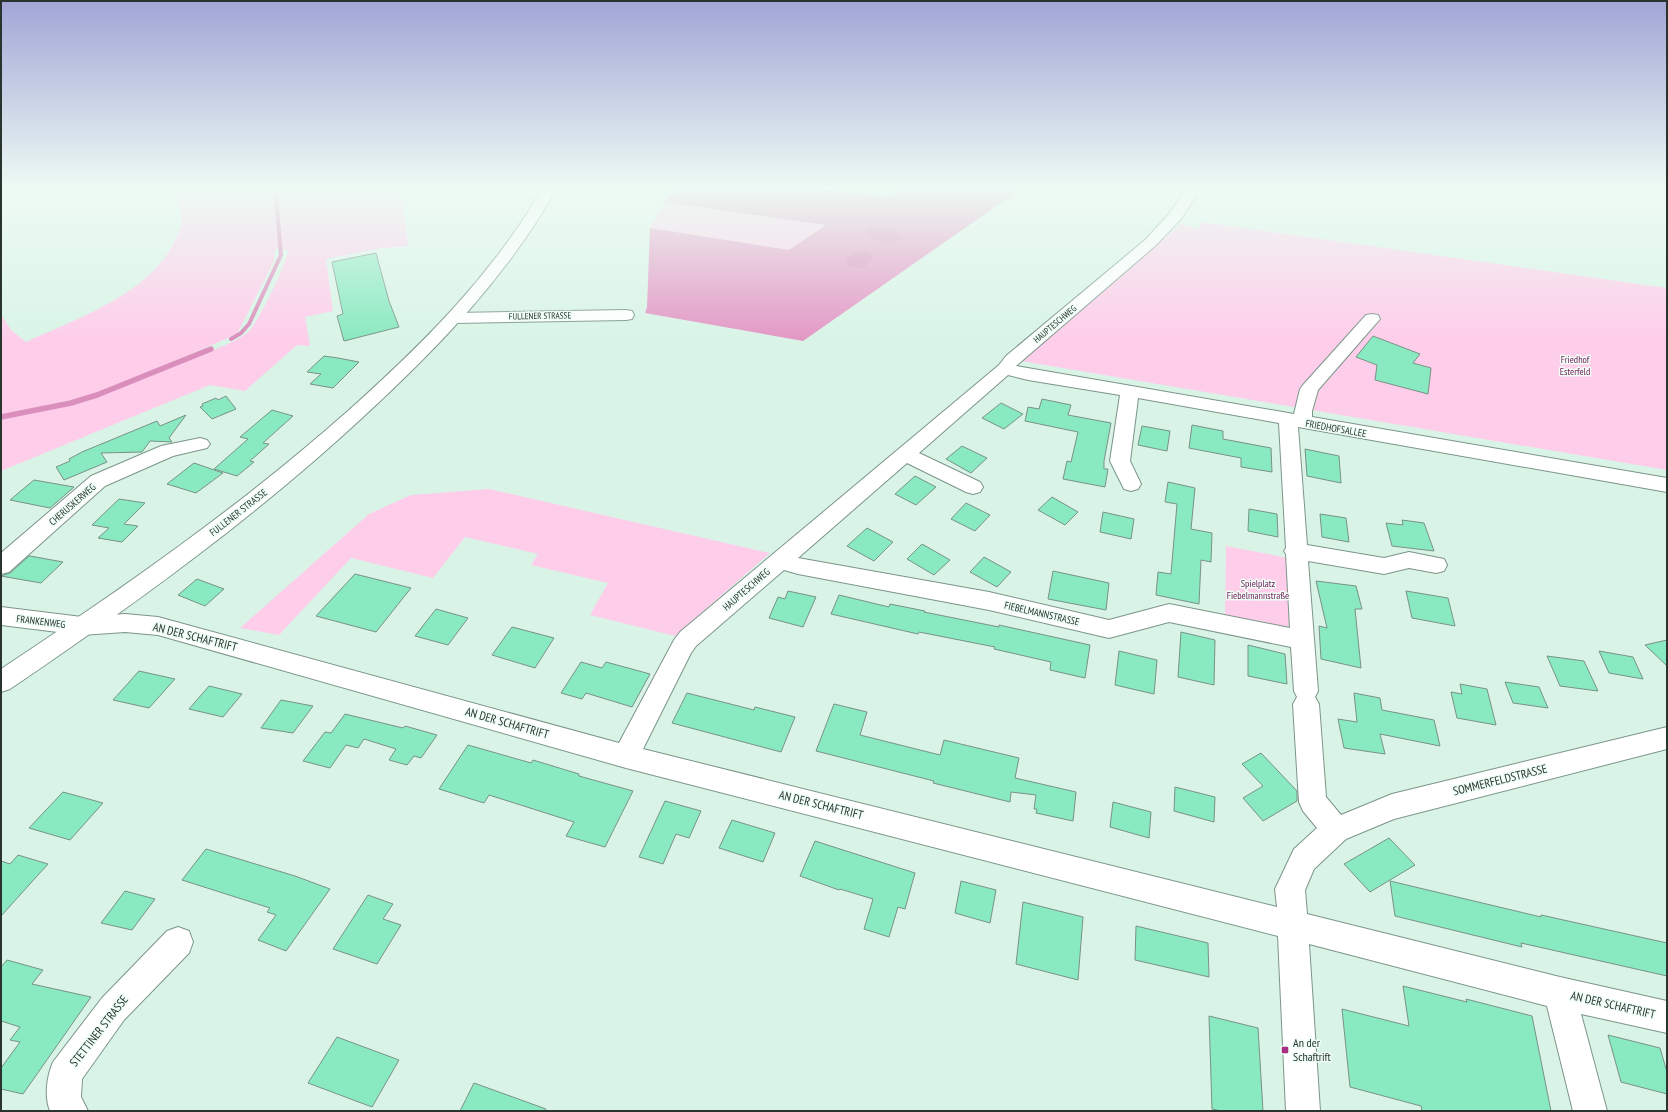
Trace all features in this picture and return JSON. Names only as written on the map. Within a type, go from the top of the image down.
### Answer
[{"type":"street","name":"FULLENER STRASSE","points":[[1,682],[179,558],[276,483],[358,412],[417,357],[454,318],[506,258],[520,238]]},
{"type":"street","name":"HAUPTESCHWEG","points":[[626,756],[682,647],[688,639],[1005,369],[1012,360],[1155,238]]},
{"type":"street","name":"FULLENER STRASSE","points":[[454,318],[626,314]]},
{"type":"street","points":[[1336,830],[1313,802],[1295,551],[1295,420],[1303,411],[1309,389],[1372,319]]},
{"type":"street","name":"FRIEDHOFSALLEE","points":[[1005,369],[1028,375],[1129,391],[1667,485]]},
{"type":"street","points":[[1129,391],[1120,461],[1131,484]]},
{"type":"street","name":"CHERUSKERWEG","points":[[1,566],[98,481],[168,451],[200,444]]},
{"type":"street","points":[[905,454],[973,487]]},
{"type":"street","points":[[1295,551],[1384,566],[1409,560],[1436,565]]},
{"type":"street","name":"FIEBELMANNSTRASSE","points":[[780,560],[798,566],[989,601],[1109,629],[1169,613],[1302,640]]},
{"type":"street","name":"FRANKENWEG","points":[[1,616],[82,626]]},
{"type":"street","name":"AN DER SCHAFTRIFT","points":[[82,626],[125,624],[158,626],[626,756],[1293,924],[1560,993],[1667,1018]]},
{"type":"street","name":"SOMMERFELDSTRASSE","points":[[1303,1111],[1290,889],[1304,859],[1336,830],[1392,807],[1667,738]]},
{"type":"street","name":"STETTINER STRASSE","points":[[71,1111],[64,1104],[65,1074],[113,1009],[178,942]]},
{"type":"street","name":"AN DER SCHAFTRIFT","points":[[1560,993],[1590,1111]]},
{"type":"green space","points":[[176,238],[407,238],[408,246],[382,248],[326,259],[333,311],[305,317],[310,346],[297,345],[245,391],[210,385],[1,471],[1,419],[85,402],[226,345],[247,333],[254,325],[278,279],[288,250],[275,249],[274,261],[238,332],[228,338],[95,394],[1,415],[1,314],[11,330],[26,342],[89,314],[131,290],[149,275],[164,259]]},
{"type":"green space","points":[[713,238],[807,238],[789,250]]},
{"type":"green space","name":"Friedhof Esterfeld","points":[[1165,238],[1314,238],[1667,288],[1667,470],[1021,361]]},
{"type":"green space","points":[[489,489],[770,553],[675,636],[590,615],[608,583],[531,565],[538,554],[465,537],[433,578],[351,558],[279,635],[240,628],[369,514],[411,495]]},
{"type":"green space","name":"Spielplatz Fiebelmannstraße","points":[[1226,546],[1289,558],[1292,624],[1285,627],[1225,616]]},
{"type":"shaded area","points":[[650,238],[713,238],[789,250],[807,238],[951,238],[803,341],[645,313],[647,307]]},
{"type":"shaded area","points":[[873,238],[902,238],[902,240],[891,242],[883,242]]},
{"type":"shaded area","points":[[867,251],[873,257],[864,267],[856,268],[846,265],[846,258],[853,253]]},
{"type":"building","points":[[376,253],[389,301],[399,327],[344,341],[337,316],[343,314],[332,262]]},
{"type":"building","points":[[1373,336],[1420,354],[1413,363],[1431,368],[1428,394],[1375,380],[1377,365],[1356,357]]},
{"type":"building","points":[[324,356],[359,362],[333,388],[310,384],[321,374],[307,372]]},
{"type":"building","points":[[226,396],[236,409],[212,419],[200,407],[203,406],[202,404],[216,398],[218,400]]},
{"type":"building","points":[[1042,399],[1071,405],[1068,415],[1111,423],[1104,461],[1104,469],[1108,469],[1105,487],[1063,479],[1067,461],[1071,462],[1078,432],[1025,421],[1028,407],[1039,409]]},
{"type":"building","points":[[1001,403],[1023,414],[1004,429],[982,418]]},
{"type":"building","points":[[272,410],[293,416],[263,443],[269,444],[250,461],[254,462],[237,476],[214,469],[248,439],[240,437]]},
{"type":"building","points":[[186,415],[169,438],[172,442],[150,441],[142,452],[101,453],[107,462],[64,480],[56,467],[70,461],[69,459],[82,452],[157,421],[160,426]]},
{"type":"building","points":[[1192,425],[1223,431],[1223,439],[1271,448],[1272,472],[1241,467],[1241,458],[1189,448]]},
{"type":"building","points":[[1142,426],[1170,431],[1167,451],[1138,445]]},
{"type":"building","points":[[962,446],[987,458],[971,473],[946,459]]},
{"type":"building","points":[[1305,449],[1339,456],[1341,483],[1307,476]]},
{"type":"building","points":[[194,463],[223,473],[196,493],[167,484]]},
{"type":"building","points":[[915,476],[936,487],[916,505],[895,494]]},
{"type":"building","points":[[34,480],[74,487],[50,508],[10,500]]},
{"type":"building","points":[[1168,482],[1195,488],[1191,529],[1212,533],[1211,562],[1201,560],[1199,604],[1156,595],[1158,572],[1171,574],[1177,504],[1165,502]]},
{"type":"building","points":[[1052,497],[1078,512],[1065,525],[1038,510]]},
{"type":"building","points":[[119,499],[145,503],[124,524],[138,526],[122,542],[98,538],[109,528],[92,525]]},
{"type":"building","points":[[966,503],[990,515],[975,531],[951,519]]},
{"type":"building","points":[[1249,509],[1277,514],[1278,537],[1248,531]]},
{"type":"building","points":[[1103,512],[1134,519],[1131,539],[1100,532]]},
{"type":"building","points":[[1320,514],[1346,518],[1349,542],[1322,537]]},
{"type":"building","points":[[1402,520],[1424,523],[1434,551],[1392,546],[1386,523],[1403,525]]},
{"type":"building","points":[[867,528],[893,542],[874,561],[847,546]]},
{"type":"building","points":[[922,544],[950,560],[934,575],[907,559]]},
{"type":"building","points":[[29,556],[63,562],[41,583],[1,576],[10,573]]},
{"type":"building","points":[[984,557],[1011,572],[997,587],[970,572]]},
{"type":"building","points":[[1053,571],[1109,583],[1106,610],[1048,599]]},
{"type":"building","points":[[355,574],[411,588],[376,632],[316,616]]},
{"type":"building","points":[[197,579],[224,589],[205,606],[178,595]]},
{"type":"building","points":[[1316,581],[1356,586],[1362,609],[1355,609],[1361,668],[1321,659],[1319,626],[1327,628]]},
{"type":"building","points":[[788,591],[816,597],[803,627],[769,618],[778,597],[785,599]]},
{"type":"building","points":[[1406,591],[1448,598],[1455,626],[1412,618]]},
{"type":"building","points":[[839,595],[889,607],[890,604],[999,627],[999,625],[1090,645],[1085,678],[1050,670],[1051,662],[994,649],[995,647],[919,632],[918,634],[831,614]]},
{"type":"building","points":[[436,609],[468,618],[448,645],[415,636]]},
{"type":"building","points":[[512,627],[554,638],[535,668],[492,655]]},
{"type":"building","points":[[1181,632],[1215,640],[1214,685],[1178,677]]},
{"type":"building","points":[[1667,640],[1667,666],[1645,645]]},
{"type":"building","points":[[1248,645],[1285,654],[1287,684],[1248,676]]},
{"type":"building","points":[[1119,651],[1157,660],[1154,694],[1115,685]]},
{"type":"building","points":[[1599,651],[1633,657],[1643,679],[1609,673]]},
{"type":"building","points":[[1547,656],[1584,661],[1598,691],[1560,686]]},
{"type":"building","points":[[581,662],[602,668],[606,662],[650,674],[632,707],[586,693],[582,699],[561,693]]},
{"type":"building","points":[[139,671],[175,679],[149,708],[113,700]]},
{"type":"building","points":[[1505,682],[1539,687],[1548,708],[1513,703]]},
{"type":"building","points":[[1460,684],[1487,689],[1496,725],[1457,718],[1451,692],[1462,694]]},
{"type":"building","points":[[209,686],[242,694],[223,717],[189,709]]},
{"type":"building","points":[[687,693],[754,710],[755,707],[795,717],[781,752],[672,723]]},
{"type":"building","points":[[1354,693],[1380,698],[1382,710],[1434,720],[1440,746],[1380,734],[1385,754],[1344,748],[1338,719],[1357,722]]},
{"type":"building","points":[[281,700],[313,706],[293,733],[261,728]]},
{"type":"building","points":[[834,704],[867,712],[860,735],[940,755],[944,740],[1019,758],[1015,778],[1076,792],[1073,821],[1036,813],[1037,809],[1034,809],[1036,795],[1011,792],[1010,802],[933,783],[934,781],[816,751]]},
{"type":"building","points":[[345,714],[403,728],[405,726],[437,735],[421,758],[414,756],[407,765],[389,760],[396,749],[364,739],[358,748],[346,745],[330,768],[303,761],[325,732],[331,733]]},
{"type":"building","points":[[468,745],[531,763],[533,760],[579,774],[579,776],[633,791],[605,847],[566,836],[574,822],[489,795],[484,803],[439,789]]},
{"type":"building","points":[[1261,753],[1297,791],[1297,801],[1263,821],[1243,798],[1263,786],[1242,764]]},
{"type":"building","points":[[1175,787],[1215,797],[1214,822],[1174,811]]},
{"type":"building","points":[[63,792],[103,803],[70,840],[29,828]]},
{"type":"building","points":[[665,801],[701,811],[689,838],[676,834],[663,864],[639,857]]},
{"type":"building","points":[[1113,802],[1151,812],[1149,838],[1110,827]]},
{"type":"building","points":[[732,820],[775,833],[763,862],[719,848]]},
{"type":"building","points":[[1389,838],[1415,865],[1370,892],[1344,864]]},
{"type":"building","points":[[815,841],[915,873],[905,909],[898,907],[889,937],[864,929],[873,899],[840,889],[839,890],[800,876]]},
{"type":"building","points":[[206,849],[295,876],[330,889],[286,951],[258,940],[276,915],[267,912],[270,908],[182,880]]},
{"type":"building","points":[[18,855],[48,864],[1,916],[1,861],[10,864]]},
{"type":"building","points":[[961,881],[996,890],[990,923],[955,913]]},
{"type":"building","points":[[1390,881],[1541,917],[1541,915],[1667,943],[1667,976],[1521,943],[1522,947],[1395,916]]},
{"type":"building","points":[[125,891],[155,899],[132,930],[101,923]]},
{"type":"building","points":[[368,895],[393,904],[383,919],[401,925],[377,964],[333,949]]},
{"type":"building","points":[[1023,902],[1083,917],[1078,980],[1016,964]]},
{"type":"building","points":[[1136,926],[1208,943],[1209,977],[1135,960]]},
{"type":"building","points":[[7,960],[43,970],[32,984],[91,997],[23,1094],[1,1089],[1,1068],[20,1042],[10,1040],[20,1027],[1,1021],[1,967]]},
{"type":"building","points":[[1403,986],[1467,1002],[1466,999],[1532,1016],[1551,1111],[1422,1111],[1421,1106],[1350,1087],[1342,1009],[1409,1026]]},
{"type":"building","points":[[1209,1016],[1258,1028],[1263,1111],[1221,1111],[1212,1109]]},
{"type":"building","points":[[1608,1035],[1660,1048],[1667,1072],[1667,1094],[1621,1082]]},
{"type":"building","points":[[337,1037],[399,1060],[372,1107],[308,1083]]},
{"type":"building","points":[[474,1083],[546,1109],[545,1111],[460,1111]]},
{"type":"waterway","points":[[231,339],[241,333],[249,324],[281,255],[280,238]]},
{"type":"waterway","points":[[1,417],[71,403],[97,395],[211,349]]},
{"type":"place","name":"An der Schaftrift","points":[[1285,1050]]}]
